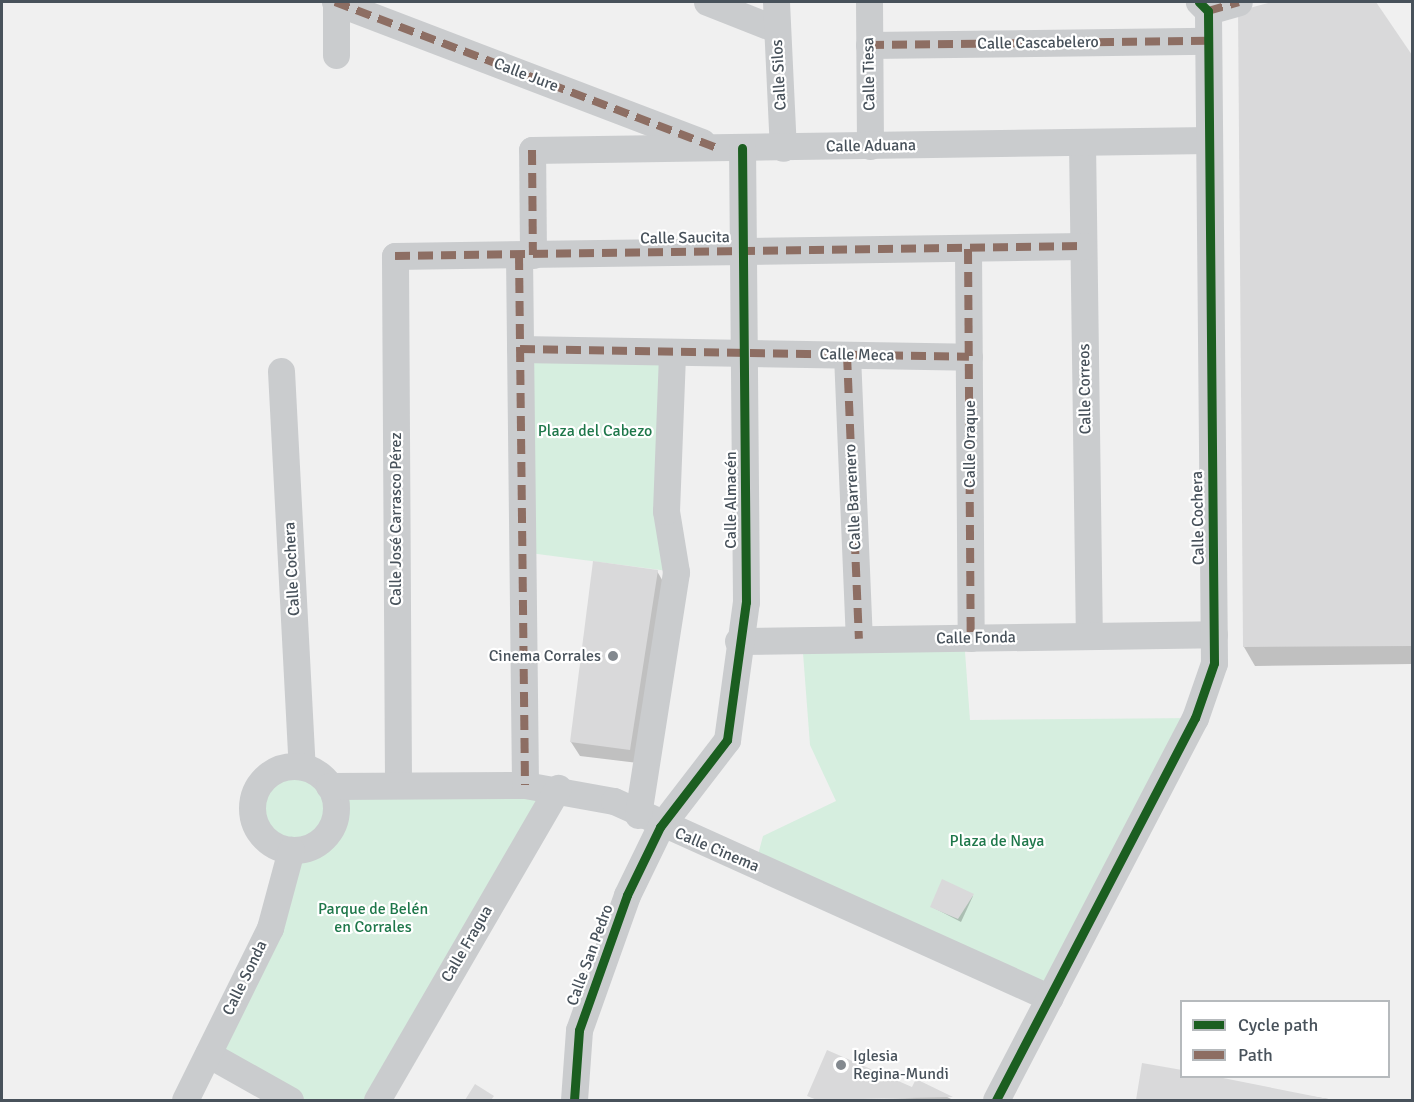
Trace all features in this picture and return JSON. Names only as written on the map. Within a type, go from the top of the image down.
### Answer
[{"type":"street","points":[[335,2],[336,55]]},
{"type":"street","name":"Calle Jure","points":[[335,2],[730,148]]},
{"type":"street","points":[[707,2],[776,29]]},
{"type":"street","name":"Calle Silos","points":[[776,2],[783,148]]},
{"type":"street","name":"Calle Tiesa","points":[[868,2],[870,146]]},
{"type":"street","points":[[1203,6],[1239,2]]},
{"type":"street","name":"Calle Cochera","points":[[996,1101],[1205,698],[1214,663],[1208,41],[1203,6]]},
{"type":"street","name":"Calle Cascabelero","points":[[869,45],[1208,41]]},
{"type":"street","name":"Calle Aduana","points":[[526,255],[532,150],[1209,140]]},
{"type":"street","name":"Calle Correos","points":[[1082,142],[1089,636]]},
{"type":"street","name":"Calle Almacén","points":[[649,821],[727,740],[738,641],[746,602],[743,252],[730,148]]},
{"type":"street","name":"Calle Saucita","points":[[395,256],[1083,246]]},
{"type":"street","name":"Calle Oraque","points":[[968,249],[971,638]]},
{"type":"street","points":[[525,785],[520,349],[526,255]]},
{"type":"street","name":"Calle José Carrasco Pérez","points":[[395,256],[398,782]]},
{"type":"street","name":"Calle Meca","points":[[520,349],[969,357]]},
{"type":"street","points":[[649,821],[676,572],[666,511],[672,352]]},
{"type":"street","name":"Calle Barrenero","points":[[847,355],[859,639]]},
{"type":"street","name":"Calle Cochera","points":[[281,371],[302,766]]},
{"type":"street","name":"Calle Fonda","points":[[738,641],[1214,634]]},
{"type":"street","points":[[302,766],[330,786],[336,810],[329,831],[313,845],[291,850],[266,840],[257,829],[252,803],[256,789],[275,770],[302,766]]},
{"type":"street","name":"Calle Cinema","points":[[330,786],[398,782],[525,785],[558,788],[614,801],[649,821],[1050,998]]},
{"type":"street","name":"Calle Fragua","points":[[377,1101],[558,788]]},
{"type":"street","name":"Calle San Pedro","points":[[574,1101],[579,1030],[627,895],[649,821]]},
{"type":"street","name":"Calle Sonda","points":[[185,1101],[270,928],[291,850]]},
{"type":"street","points":[[208,1054],[290,1101]]},
{"type":"green space","name":"Plaza del Cabezo","points":[[520,349],[672,352],[676,572],[522,552]]},
{"type":"green space","name":"Plaza de Naya","points":[[964,638],[970,720],[1195,718],[1050,998],[755,866],[763,836],[836,801],[810,745],[802,640]]},
{"type":"green space","points":[[289,774],[301,774],[313,779],[323,789],[328,807],[326,820],[313,835],[301,840],[289,840],[277,835],[267,825],[262,813],[262,801],[267,789],[277,779]]},
{"type":"green space","name":"Parque de Belén en Corrales","points":[[558,788],[377,1100],[290,1100],[208,1054],[302,849],[322,839],[334,821],[334,797]]},
{"type":"building","points":[[1272,2],[1376,2],[1412,55],[1412,646],[1243,647],[1238,11]]},
{"type":"building","name":"Cinema Corrales","points":[[593,561],[658,570],[630,750],[570,742]]},
{"type":"building","points":[[942,879],[974,894],[958,919],[930,907]]},
{"type":"building","name":"Iglesia Regina-Mundi","points":[[827,1050],[912,1087],[916,1079],[953,1097],[817,1100],[807,1096]]},
{"type":"building","points":[[1142,1063],[1180,1070],[1180,1078],[1223,1078],[1333,1100],[1136,1100]]},
{"type":"building","points":[[475,1084],[494,1096],[491,1100],[465,1100]]},
{"type":"marked path","points":[[335,2],[717,148]]},
{"type":"marked path","points":[[1208,11],[1239,2]]},
{"type":"marked path","points":[[869,45],[1208,41]]},
{"type":"marked path","points":[[532,150],[533,255]]},
{"type":"marked path","points":[[395,256],[1083,246]]},
{"type":"marked path","points":[[968,249],[971,638]]},
{"type":"marked path","points":[[519,255],[525,785]]},
{"type":"marked path","points":[[520,349],[969,357]]},
{"type":"marked path","points":[[847,355],[859,639]]},
{"type":"cycle path","points":[[996,1100],[1195,718],[1214,663],[1208,11],[1199,2]]},
{"type":"cycle path","points":[[574,1100],[579,1030],[627,895],[660,827],[727,740],[746,602],[742,148]]},
{"type":"place","name":"Cinema Corrales","points":[[613,656]]},
{"type":"place","name":"Iglesia Regina-Mundi","points":[[841,1065]]}]
